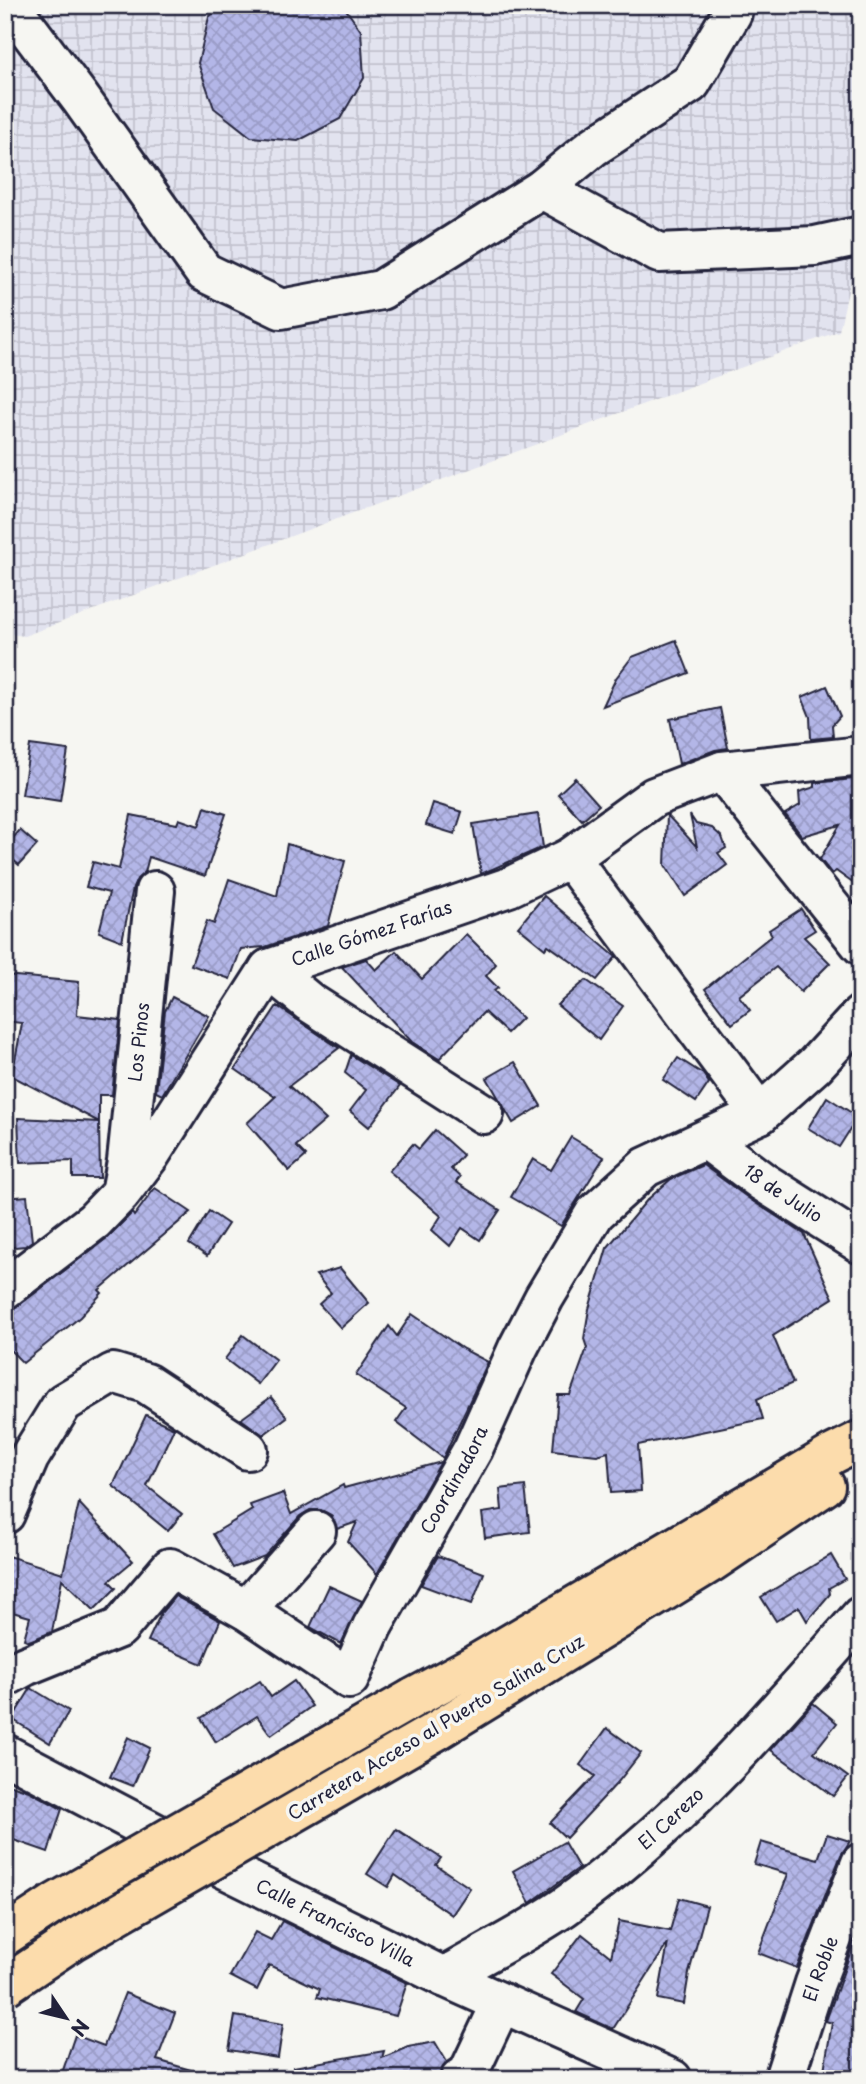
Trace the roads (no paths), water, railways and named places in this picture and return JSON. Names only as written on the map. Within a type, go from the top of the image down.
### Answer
[{"type":"main road","name":"Carretera Acceso al Puerto Salina Cruz","points":[[5,1936],[55,1903],[476,1664],[861,1440]]},
{"type":"main road","name":"Carretera Acceso al Puerto Salina Cruz","points":[[5,1986],[72,1941],[436,1731],[712,1562],[861,1461]]},
{"type":"street","points":[[10,5],[204,272],[281,309],[381,290],[542,189],[593,147],[691,83],[732,13],[733,5]]},
{"type":"street","points":[[542,189],[659,253],[815,246],[861,236]]},
{"type":"street","name":"Calle Gómez Farías","points":[[5,1289],[94,1221],[121,1193],[150,1155],[269,969],[509,887],[570,858],[654,797],[722,771],[861,756]]},
{"type":"street","points":[[722,771],[861,945]]},
{"type":"street","points":[[570,858],[760,1114]]},
{"type":"street","name":"Los Pinos","points":[[121,1193],[127,1161],[155,891]]},
{"type":"street","points":[[269,969],[309,1002],[484,1114]]},
{"type":"street","name":"Coordinadora","points":[[5,1678],[25,1666],[119,1628],[170,1567],[246,1610],[349,1679],[372,1627],[473,1449],[518,1348],[544,1298],[595,1213],[646,1167],[760,1114],[816,1065],[861,1015]]},
{"type":"street","name":"18 de Julio","points":[[707,1140],[763,1182],[861,1244]]},
{"type":"street","points":[[5,1514],[29,1458],[63,1403],[113,1373],[146,1383],[247,1450]]},
{"type":"street","points":[[246,1610],[316,1531]]},
{"type":"street","name":"El Cerezo","points":[[444,1977],[563,1908],[648,1841],[749,1744],[861,1616]]},
{"type":"street","name":"Calle Francisco Villa","points":[[5,1754],[195,1854],[444,1977],[672,2079]]},
{"type":"street","name":"El Roble","points":[[784,2079],[815,1983],[861,1863]]},
{"type":"street","points":[[460,2079],[468,2074],[501,2004]]}]
